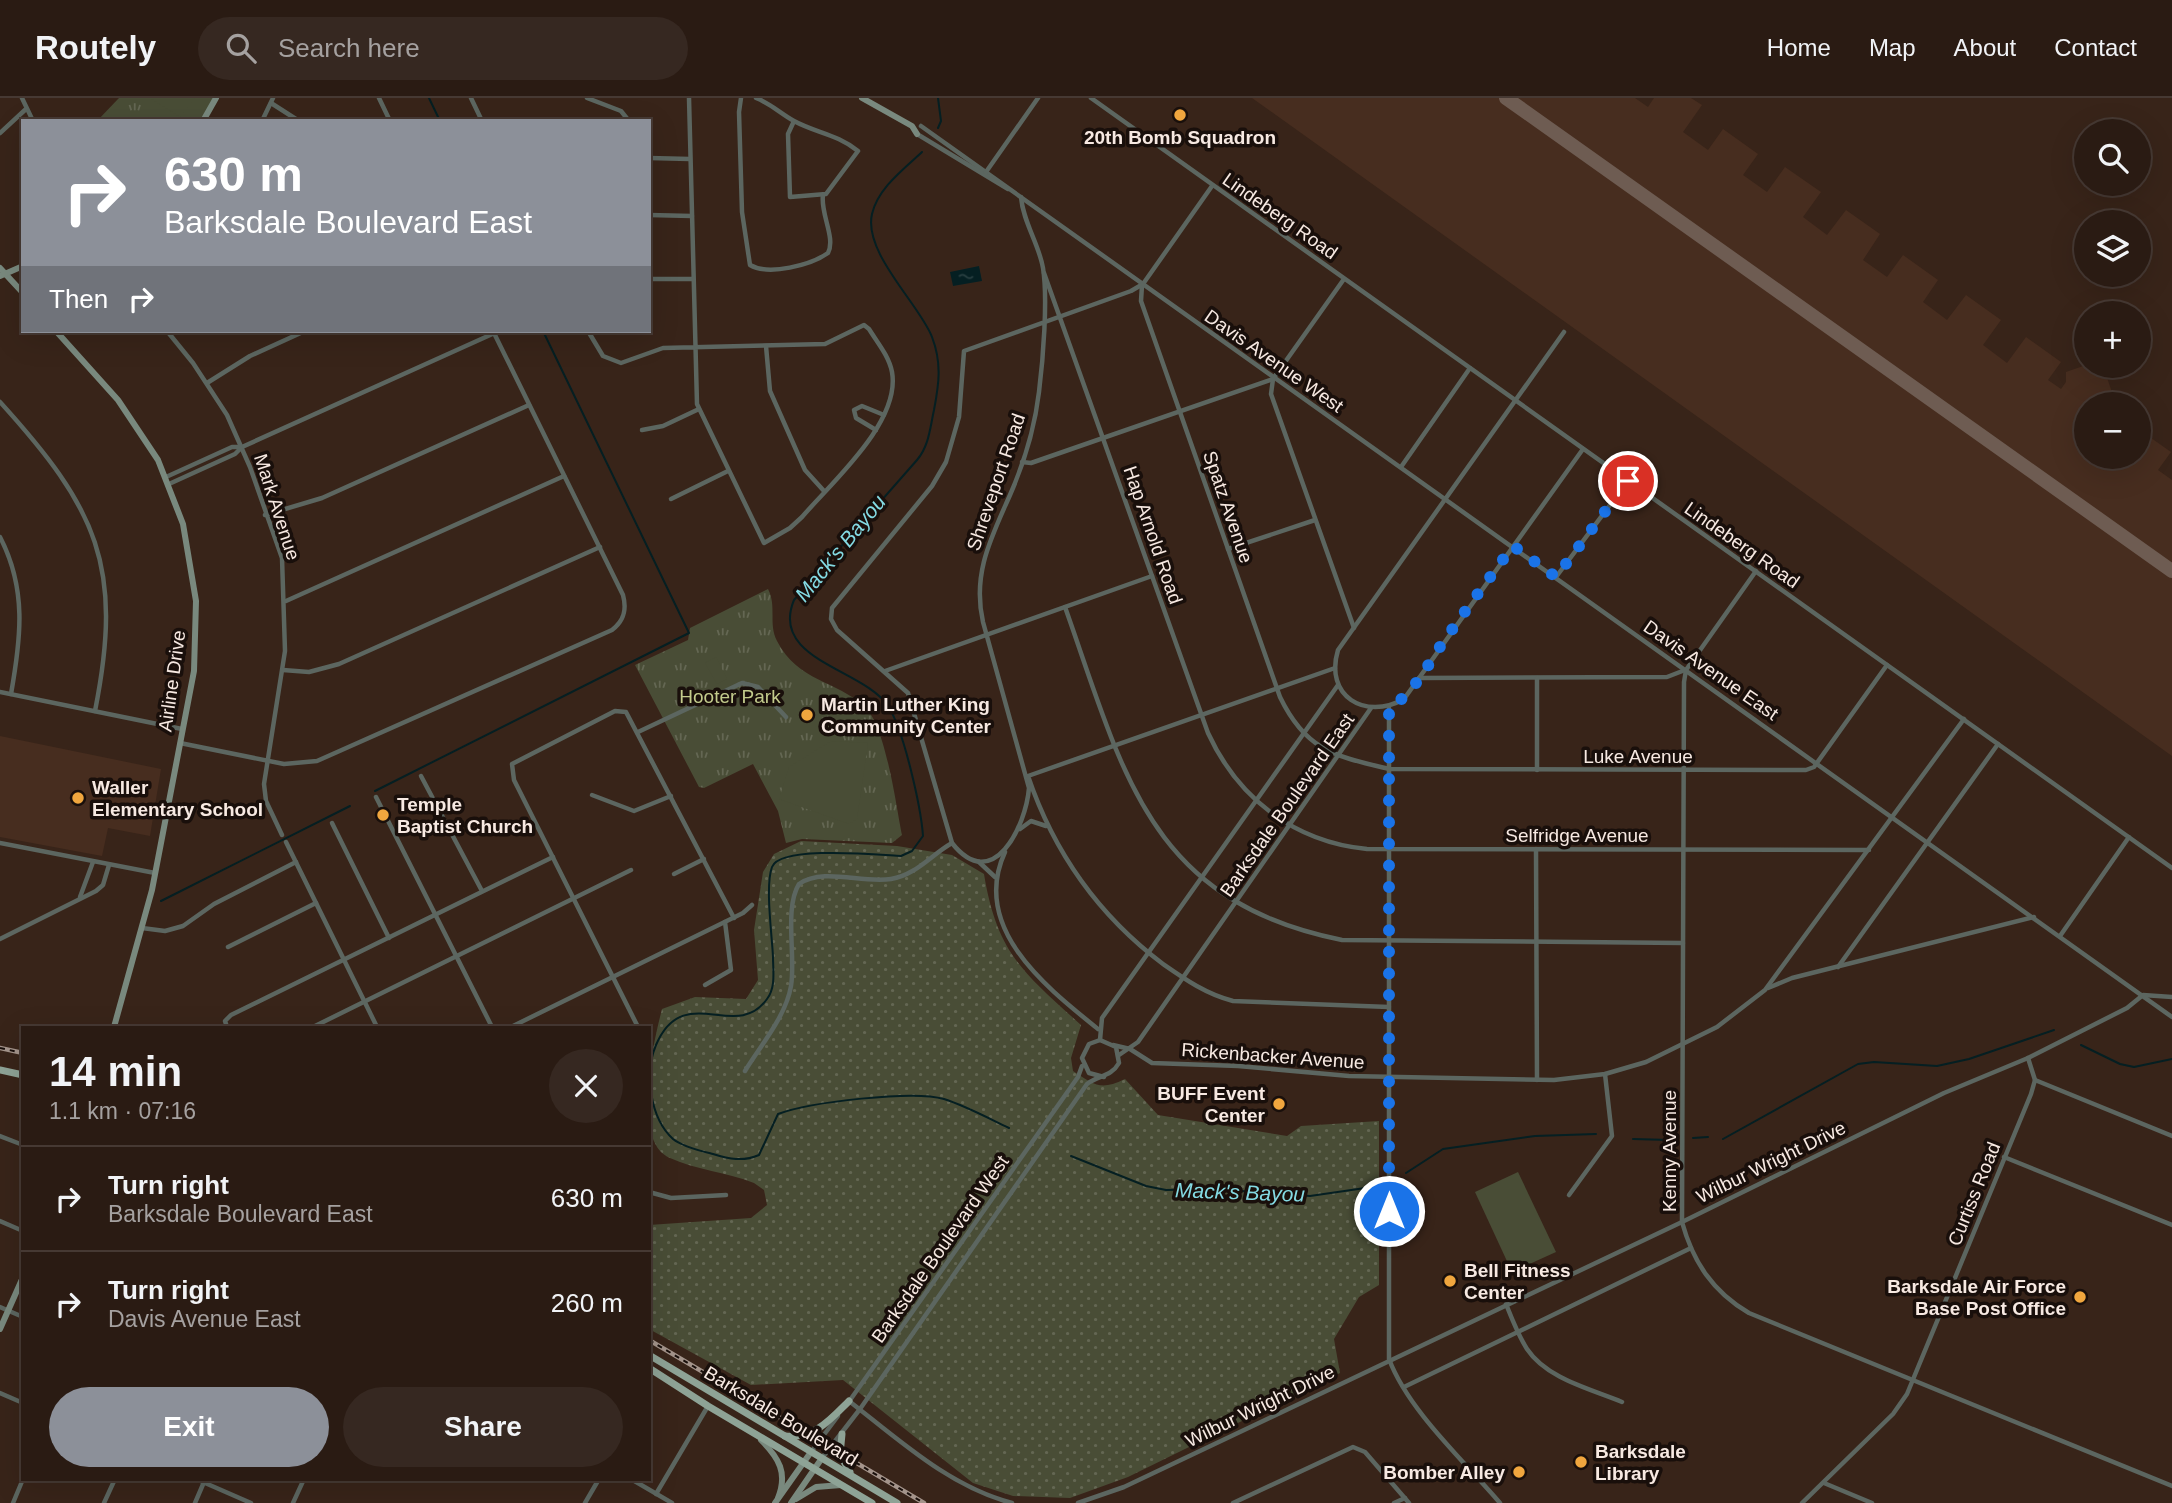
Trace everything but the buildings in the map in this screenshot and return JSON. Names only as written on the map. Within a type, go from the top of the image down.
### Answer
[{"type":"main road","points":[[204,119],[216,98]]},
{"type":"main road","points":[[862,98],[912,126],[917,134]]},
{"type":"main road","points":[[912,126],[921,126]]},
{"type":"main road","points":[[21,267],[2,273],[21,291]]},
{"type":"main road","name":"Airline Drive","points":[[58,333],[133,421],[167,481],[188,542],[196,601],[194,671],[155,873],[114,1026]]},
{"type":"main road","points":[[0,1070],[21,1075]]},
{"type":"main road","points":[[0,1329],[21,1281]]},
{"type":"main road","name":"Barksdale Boulevard","points":[[651,1356],[897,1503]]},
{"type":"main road","name":"Barksdale Boulevard","points":[[651,1369],[872,1503]]},
{"type":"main road","points":[[708,1406],[715,1395]]},
{"type":"main road","points":[[783,1436],[800,1436],[815,1431],[849,1401]]},
{"type":"main road","points":[[842,1434],[839,1448],[841,1458],[855,1478]]},
{"type":"main road","points":[[758,1436],[781,1465],[783,1484],[776,1501]]},
{"type":"main road","points":[[776,1501],[811,1452]]},
{"type":"main road","points":[[792,1502],[822,1458]]},
{"type":"main road","points":[[792,1502],[816,1487],[841,1485]]},
{"type":"street","points":[[22,98],[32,119]]},
{"type":"street","points":[[379,98],[389,119]]},
{"type":"street","points":[[471,98],[481,119]]},
{"type":"street","points":[[587,98],[621,111],[627,119]]},
{"type":"street","points":[[589,333],[600,353],[615,363],[625,362],[656,349],[695,347],[766,346],[830,343],[864,325],[869,329],[892,370],[893,386],[884,415],[876,430],[796,523],[764,543],[699,409],[695,347],[689,98]]},
{"type":"street","points":[[741,98],[739,111],[742,212],[750,265],[757,268],[801,266],[828,253],[831,246],[822,207],[823,195]]},
{"type":"street","points":[[756,98],[777,107],[811,130],[831,134],[858,151],[829,192],[823,195],[790,197],[788,134],[794,121]]},
{"type":"street","points":[[983,176],[1038,98]]},
{"type":"street","name":"Lindeberg Road","points":[[1091,98],[2172,867]]},
{"type":"street","points":[[263,119],[272,100],[296,119]]},
{"type":"street","points":[[0,133],[26,109]]},
{"type":"street","name":"Davis Avenue West","points":[[921,126],[987,170],[1273,379],[1513,546]]},
{"type":"street","name":"Davis Avenue West","points":[[917,134],[1021,197]]},
{"type":"street","points":[[651,158],[690,159]]},
{"type":"street","points":[[996,878],[983,863],[961,853],[951,843],[914,704],[905,689],[837,631],[831,619],[832,608],[932,486],[946,462],[960,417],[962,354],[967,348],[1131,292],[1143,284],[1212,186]]},
{"type":"street","name":"Shreveport Road","points":[[1021,197],[1043,268],[1039,391],[1022,462],[984,553],[979,595],[986,635],[1028,776],[1028,801],[1017,833],[1005,851],[996,878],[997,913],[1016,951],[1057,996],[1099,1030]]},
{"type":"street","points":[[651,215],[692,216]]},
{"type":"street","name":"Hap Arnold Road","points":[[1043,268],[1202,716],[1223,762],[1255,801],[1289,825]]},
{"type":"street","points":[[651,279],[694,279]]},
{"type":"street","points":[[1344,279],[1270,385],[1354,629]]},
{"type":"street","name":"Spatz Avenue","points":[[1143,284],[1141,301],[1277,689],[1303,734]]},
{"type":"street","points":[[1371,708],[1353,702],[1338,682],[1335,668],[1338,650],[1564,332]]},
{"type":"street","name":"Mark Avenue","points":[[169,333],[207,383],[242,447],[280,552],[286,601],[283,670],[267,761],[264,796],[282,835]]},
{"type":"street","points":[[207,383],[250,356],[300,333]]},
{"type":"street","points":[[167,481],[232,447],[242,447],[494,333]]},
{"type":"street","points":[[179,743],[267,761],[306,764],[328,758],[612,630],[625,614],[625,600],[496,333]]},
{"type":"street","points":[[766,346],[770,391],[805,470],[824,491]]},
{"type":"street","points":[[1401,467],[1470,368]]},
{"type":"street","points":[[1022,462],[1031,463],[1273,379]]},
{"type":"street","points":[[0,402],[60,471],[84,513],[95,542],[105,584],[107,619],[105,658],[94,711]]},
{"type":"street","points":[[265,515],[315,501],[529,405]]},
{"type":"street","points":[[876,430],[856,418],[854,410],[863,406],[884,415]]},
{"type":"street","points":[[642,430],[663,426],[699,409]]},
{"type":"street","points":[[1500,1503],[1404,1387],[1389,1359],[1389,708],[1404,699],[1583,449]]},
{"type":"street","points":[[671,499],[728,471]]},
{"type":"street","points":[[286,601],[564,476]]},
{"type":"street","points":[[1556,577],[1628,481]]},
{"type":"street","points":[[1228,549],[1315,520]]},
{"type":"street","points":[[0,537],[13,566],[21,603],[21,640],[11,694]]},
{"type":"street","name":"Davis Avenue East","points":[[1513,546],[2172,1017]]},
{"type":"street","points":[[283,670],[309,672],[330,668],[600,547]]},
{"type":"street","points":[[1419,678],[1667,677],[1686,670],[1756,571]]},
{"type":"street","points":[[885,671],[1152,576]]},
{"type":"street","points":[[1065,607],[1114,747],[1148,817],[1179,857],[1236,901],[1273,920],[1317,935],[1342,940],[1683,943]]},
{"type":"street","points":[[1816,763],[1887,665]]},
{"type":"street","points":[[1335,668],[1028,776],[1048,828],[1086,889],[1114,922],[1182,978],[1211,995],[1233,1001],[1389,1007]]},
{"type":"street","name":"Kenny Avenue","points":[[1686,670],[1682,1222],[1691,1248],[1706,1277],[1732,1303],[1749,1313],[2172,1486]]},
{"type":"street","points":[[1537,678],[1537,770]]},
{"type":"street","points":[[1100,1040],[1102,1018],[1338,682]]},
{"type":"street","points":[[638,732],[742,683],[758,687],[786,717]]},
{"type":"street","points":[[0,692],[182,729]]},
{"type":"street","name":"Barksdale Boulevard East","points":[[1119,1055],[1130,1049],[1182,978],[1371,708],[1389,708]]},
{"type":"street","points":[[638,1026],[512,776],[511,767],[519,759],[615,712],[624,711],[638,732],[734,918]]},
{"type":"street","points":[[1765,990],[1964,719]]},
{"type":"street","points":[[1303,734],[1337,757]]},
{"type":"street","points":[[1838,967],[1998,744]]},
{"type":"street","name":"Luke Avenue","points":[[1337,757],[1389,769],[1806,770],[1816,763]]},
{"type":"street","points":[[421,776],[482,891]]},
{"type":"street","points":[[592,795],[634,811],[671,796]]},
{"type":"street","points":[[376,797],[491,1026]]},
{"type":"street","points":[[1017,833],[1031,821],[1048,828]]},
{"type":"street","points":[[332,823],[389,937]]},
{"type":"street","name":"Selfridge Avenue","points":[[1289,825],[1311,838],[1332,844],[1389,849],[1869,850]]},
{"type":"street","points":[[2060,936],[2129,837]]},
{"type":"street","points":[[286,842],[377,1026]]},
{"type":"street","points":[[745,1071],[779,1015],[791,985],[794,898],[799,884],[816,876],[860,881],[893,878],[920,867],[951,843]]},
{"type":"street","points":[[0,844],[155,873]]},
{"type":"street","points":[[1536,849],[1537,1080]]},
{"type":"street","name":"Shreveport Road","points":[[975,859],[992,859],[1005,851]]},
{"type":"street","points":[[227,1026],[225,1021],[553,857]]},
{"type":"street","points":[[674,874],[704,859]]},
{"type":"street","points":[[80,897],[88,883],[93,862]]},
{"type":"street","points":[[142,928],[165,931],[183,926],[214,904],[296,862]]},
{"type":"street","points":[[0,939],[99,889],[109,865]]},
{"type":"street","points":[[315,1026],[631,870]]},
{"type":"street","points":[[228,947],[316,903]]},
{"type":"street","points":[[513,1026],[734,918],[752,905]]},
{"type":"street","points":[[1765,990],[1792,978],[2034,917]]},
{"type":"street","points":[[705,985],[731,970],[725,922]]},
{"type":"street","name":"Rickenbacker Avenue","points":[[1113,1045],[1130,1049],[1152,1063],[1228,1065],[1390,1077],[1537,1080],[1605,1074],[1642,1063],[1683,1045],[1730,1018],[1765,990]]},
{"type":"street","points":[[2143,995],[2172,998]]},
{"type":"street","name":"Wilbur Wright Drive","points":[[1078,1503],[1124,1488],[1389,1359],[1682,1222],[1944,1093],[2028,1058],[2127,1008],[2143,995]]},
{"type":"street","points":[[822,1458],[860,1409],[1087,1083],[1104,1077],[1114,1071],[1119,1055],[1113,1045],[1100,1040],[1089,1044],[1082,1058],[1089,1073],[1104,1077]]},
{"type":"street","name":"Barksdale Boulevard West","points":[[811,1452],[1078,1077],[1082,1058]]},
{"type":"street","points":[[2028,1058],[2035,1080],[2172,1136]]},
{"type":"street","points":[[1569,1195],[1612,1136],[1605,1074]]},
{"type":"street","name":"Curtiss Road","points":[[1802,1503],[1893,1414],[1914,1380],[2035,1080]]},
{"type":"street","points":[[0,1136],[21,1145]]},
{"type":"street","points":[[2004,1157],[2172,1225]]},
{"type":"street","points":[[651,1193],[671,1198],[726,1195]]},
{"type":"street","points":[[0,1221],[21,1230]]},
{"type":"street","points":[[1404,1387],[1691,1248]]},
{"type":"street","points":[[1506,1304],[1527,1349],[1545,1367],[1622,1402]]},
{"type":"street","points":[[0,1307],[21,1316]]},
{"type":"street","points":[[0,1393],[21,1402]]},
{"type":"street","points":[[849,1401],[948,1475],[984,1496],[1012,1503]]},
{"type":"street","points":[[656,1494],[708,1406]]},
{"type":"street","points":[[1233,1503],[1353,1447],[1365,1452],[1409,1503]]},
{"type":"street","points":[[13,1503],[22,1481]]},
{"type":"street","points":[[104,1503],[114,1481]]},
{"type":"street","points":[[202,1481],[251,1503]]},
{"type":"street","points":[[293,1503],[303,1481]]},
{"type":"street","points":[[585,1503],[598,1481]]},
{"type":"street","points":[[634,1481],[672,1503]]},
{"type":"street","points":[[195,1503],[205,1482]]},
{"type":"street","points":[[1824,1483],[1872,1503]]},
{"type":"street","points":[[1394,1503],[1405,1498]]},
{"type":"shaded area","points":[[1252,98],[1635,98],[1648,107],[1654,98],[1691,98],[1702,105],[1683,132],[1708,150],[1723,129],[1758,154],[1743,175],[1767,192],[1785,167],[1821,192],[1803,217],[1827,235],[1846,210],[1880,234],[1863,260],[1887,277],[1903,255],[1938,280],[1923,302],[1947,320],[1966,295],[2001,320],[1983,345],[2007,363],[2026,337],[2061,362],[2048,380],[2061,389],[2066,382],[2066,372],[2074,369],[2074,378],[2107,378],[2112,392],[2074,392],[2074,469],[2151,469],[2151,438],[2171,452],[2158,470],[2172,480],[2172,756]]},
{"type":"shaded area","name":"Waller Elementary School","points":[[0,736],[161,769],[150,836],[108,828],[102,856],[0,837]]},
{"type":"green space","points":[[119,98],[216,98],[203,119],[99,119]]},
{"type":"green space","points":[[150,98],[195,98],[180,117]]},
{"type":"green space","name":"Hooter Park","points":[[768,589],[772,602],[774,635],[786,654],[806,673],[842,691],[865,707],[879,731],[902,835],[892,843],[802,839],[786,843],[778,811],[753,764],[704,788],[699,787],[635,665],[688,640],[690,628]]},
{"type":"green space","points":[[716,657],[727,679],[717,684],[705,663]]},
{"type":"green space","points":[[831,741],[868,743],[857,819],[849,824],[779,799],[789,767]]},
{"type":"green space","points":[[801,841],[897,846],[952,855],[984,874],[997,924],[1005,943],[1029,975],[1081,1025],[1071,1058],[1073,1071],[1098,1085],[1109,1085],[1125,1079],[1158,1115],[1287,1136],[1301,1126],[1379,1121],[1379,1285],[1359,1297],[1334,1339],[1340,1373],[1128,1477],[1070,1498],[1013,1496],[973,1483],[843,1380],[751,1385],[651,1330],[651,1225],[751,1218],[767,1205],[764,1190],[754,1183],[680,1162],[658,1148],[651,1132],[651,1060],[662,1009],[695,997],[746,999],[758,980],[754,930],[763,872],[774,854]]},
{"type":"green space","points":[[1518,1172],[1556,1252],[1512,1272],[1475,1192]]},
{"type":"water","points":[[979,266],[982,281],[953,286],[950,272]]},
{"type":"waterway","points":[[429,98],[439,119]]},
{"type":"waterway","name":"Mack's Bayou","points":[[938,98],[941,121],[938,128]]},
{"type":"waterway","name":"Mack's Bayou","points":[[651,1062],[656,1045],[668,1026],[681,1017],[695,1013],[741,1016],[754,1011],[767,999],[773,984],[769,886],[772,867],[779,860],[793,856],[832,853],[901,856],[912,851],[923,836],[911,770],[900,733],[888,706],[860,682],[806,650],[795,637],[790,620],[794,600],[917,460],[928,436],[938,382],[935,347],[926,324],[884,262],[872,229],[872,214],[880,196],[892,180],[922,152]]},
{"type":"waterway","points":[[375,791],[689,633],[544,333]]},
{"type":"waterway","points":[[161,901],[350,806]]},
{"type":"waterway","name":"Mack's Bayou","points":[[1723,1139],[1858,1064],[1874,1062],[1937,1066],[1969,1059],[2054,1030]]},
{"type":"waterway","name":"Mack's Bayou","points":[[2081,1045],[2120,1064],[2134,1067],[2172,1059]]},
{"type":"waterway","name":"Mack's Bayou","points":[[651,1095],[659,1119],[673,1139],[692,1148],[730,1158],[742,1159],[759,1155],[778,1114],[813,1105],[861,1099],[909,1096],[944,1099],[1009,1128]]},
{"type":"waterway","name":"Mack's Bayou","points":[[1406,1173],[1443,1149],[1535,1136],[1596,1134]]},
{"type":"waterway","name":"Mack's Bayou","points":[[1693,1138],[1708,1137]]},
{"type":"waterway","name":"Mack's Bayou","points":[[1633,1139],[1670,1140]]},
{"type":"waterway","name":"Mack's Bayou","points":[[1071,1156],[1146,1186],[1166,1190],[1214,1189],[1310,1196],[1372,1187]]},
{"type":"taxiway","points":[[1506,98],[2172,571]]},
{"type":"railway","points":[[0,1048],[21,1053]]},
{"type":"railway","points":[[651,1341],[924,1503]]},
{"type":"place","name":"20th Bomb Squadron","points":[[1180,115]]},
{"type":"place","name":"Martin Luther King Community Center","points":[[807,715]]},
{"type":"place","name":"Waller Elementary School","points":[[78,798]]},
{"type":"place","name":"Temple Baptist Church","points":[[383,815]]},
{"type":"place","name":"BUFF Event Center","points":[[1279,1104]]},
{"type":"place","name":"Bell Fitness Center","points":[[1450,1281]]},
{"type":"place","name":"Barksdale Air Force Base Post Office","points":[[2080,1297]]},
{"type":"place","name":"Barksdale Library","points":[[1581,1462]]},
{"type":"place","name":"Bomber Alley","points":[[1519,1472]]},
{"type":"route","points":[[1389,1211],[1389,708],[1404,699],[1415,687],[1445,639],[1513,546],[1556,577],[1628,481]]}]
